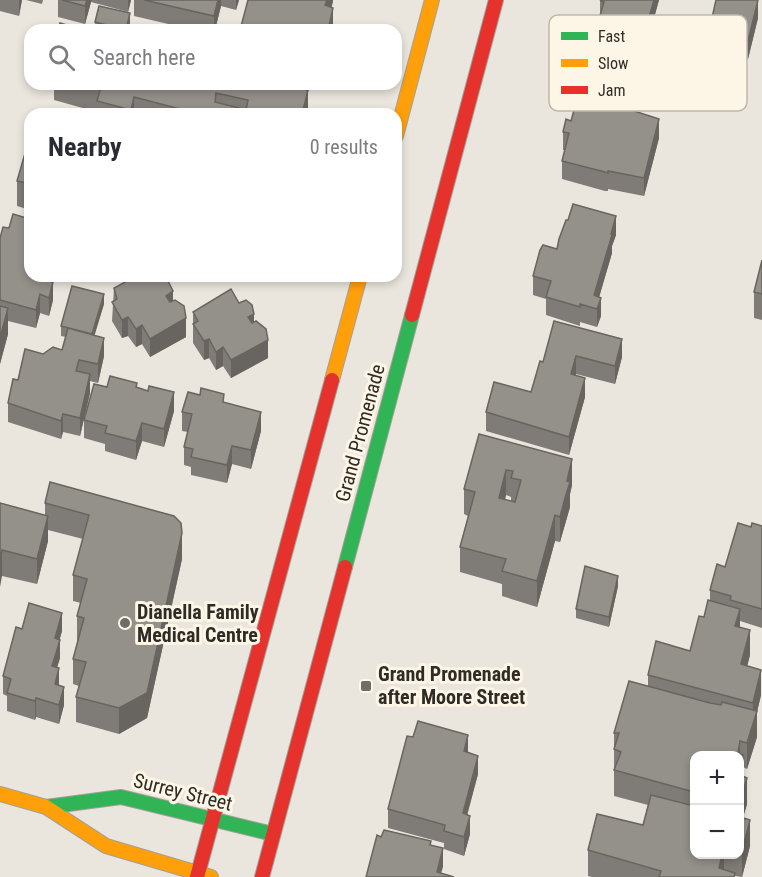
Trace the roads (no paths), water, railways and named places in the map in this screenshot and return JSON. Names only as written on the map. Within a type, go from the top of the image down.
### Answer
[{"type":"main road","points":[[402,113],[432,0]]},
{"type":"main road","name":"Grand Promenade","points":[[262,877],[496,0]]},
{"type":"main road","name":"Grand Promenade","points":[[202,876],[212,820],[358,282]]},
{"type":"main road","name":"Surrey Street","points":[[0,794],[46,807],[106,846],[202,876]]},
{"type":"main road","name":"Surrey Street","points":[[46,807],[121,797],[273,834]]},
{"type":"place","name":"Dianella Family Medical Centre","points":[[125,623]]},
{"type":"place","name":"Grand Promenade after Moore Street","points":[[366,686]]}]
